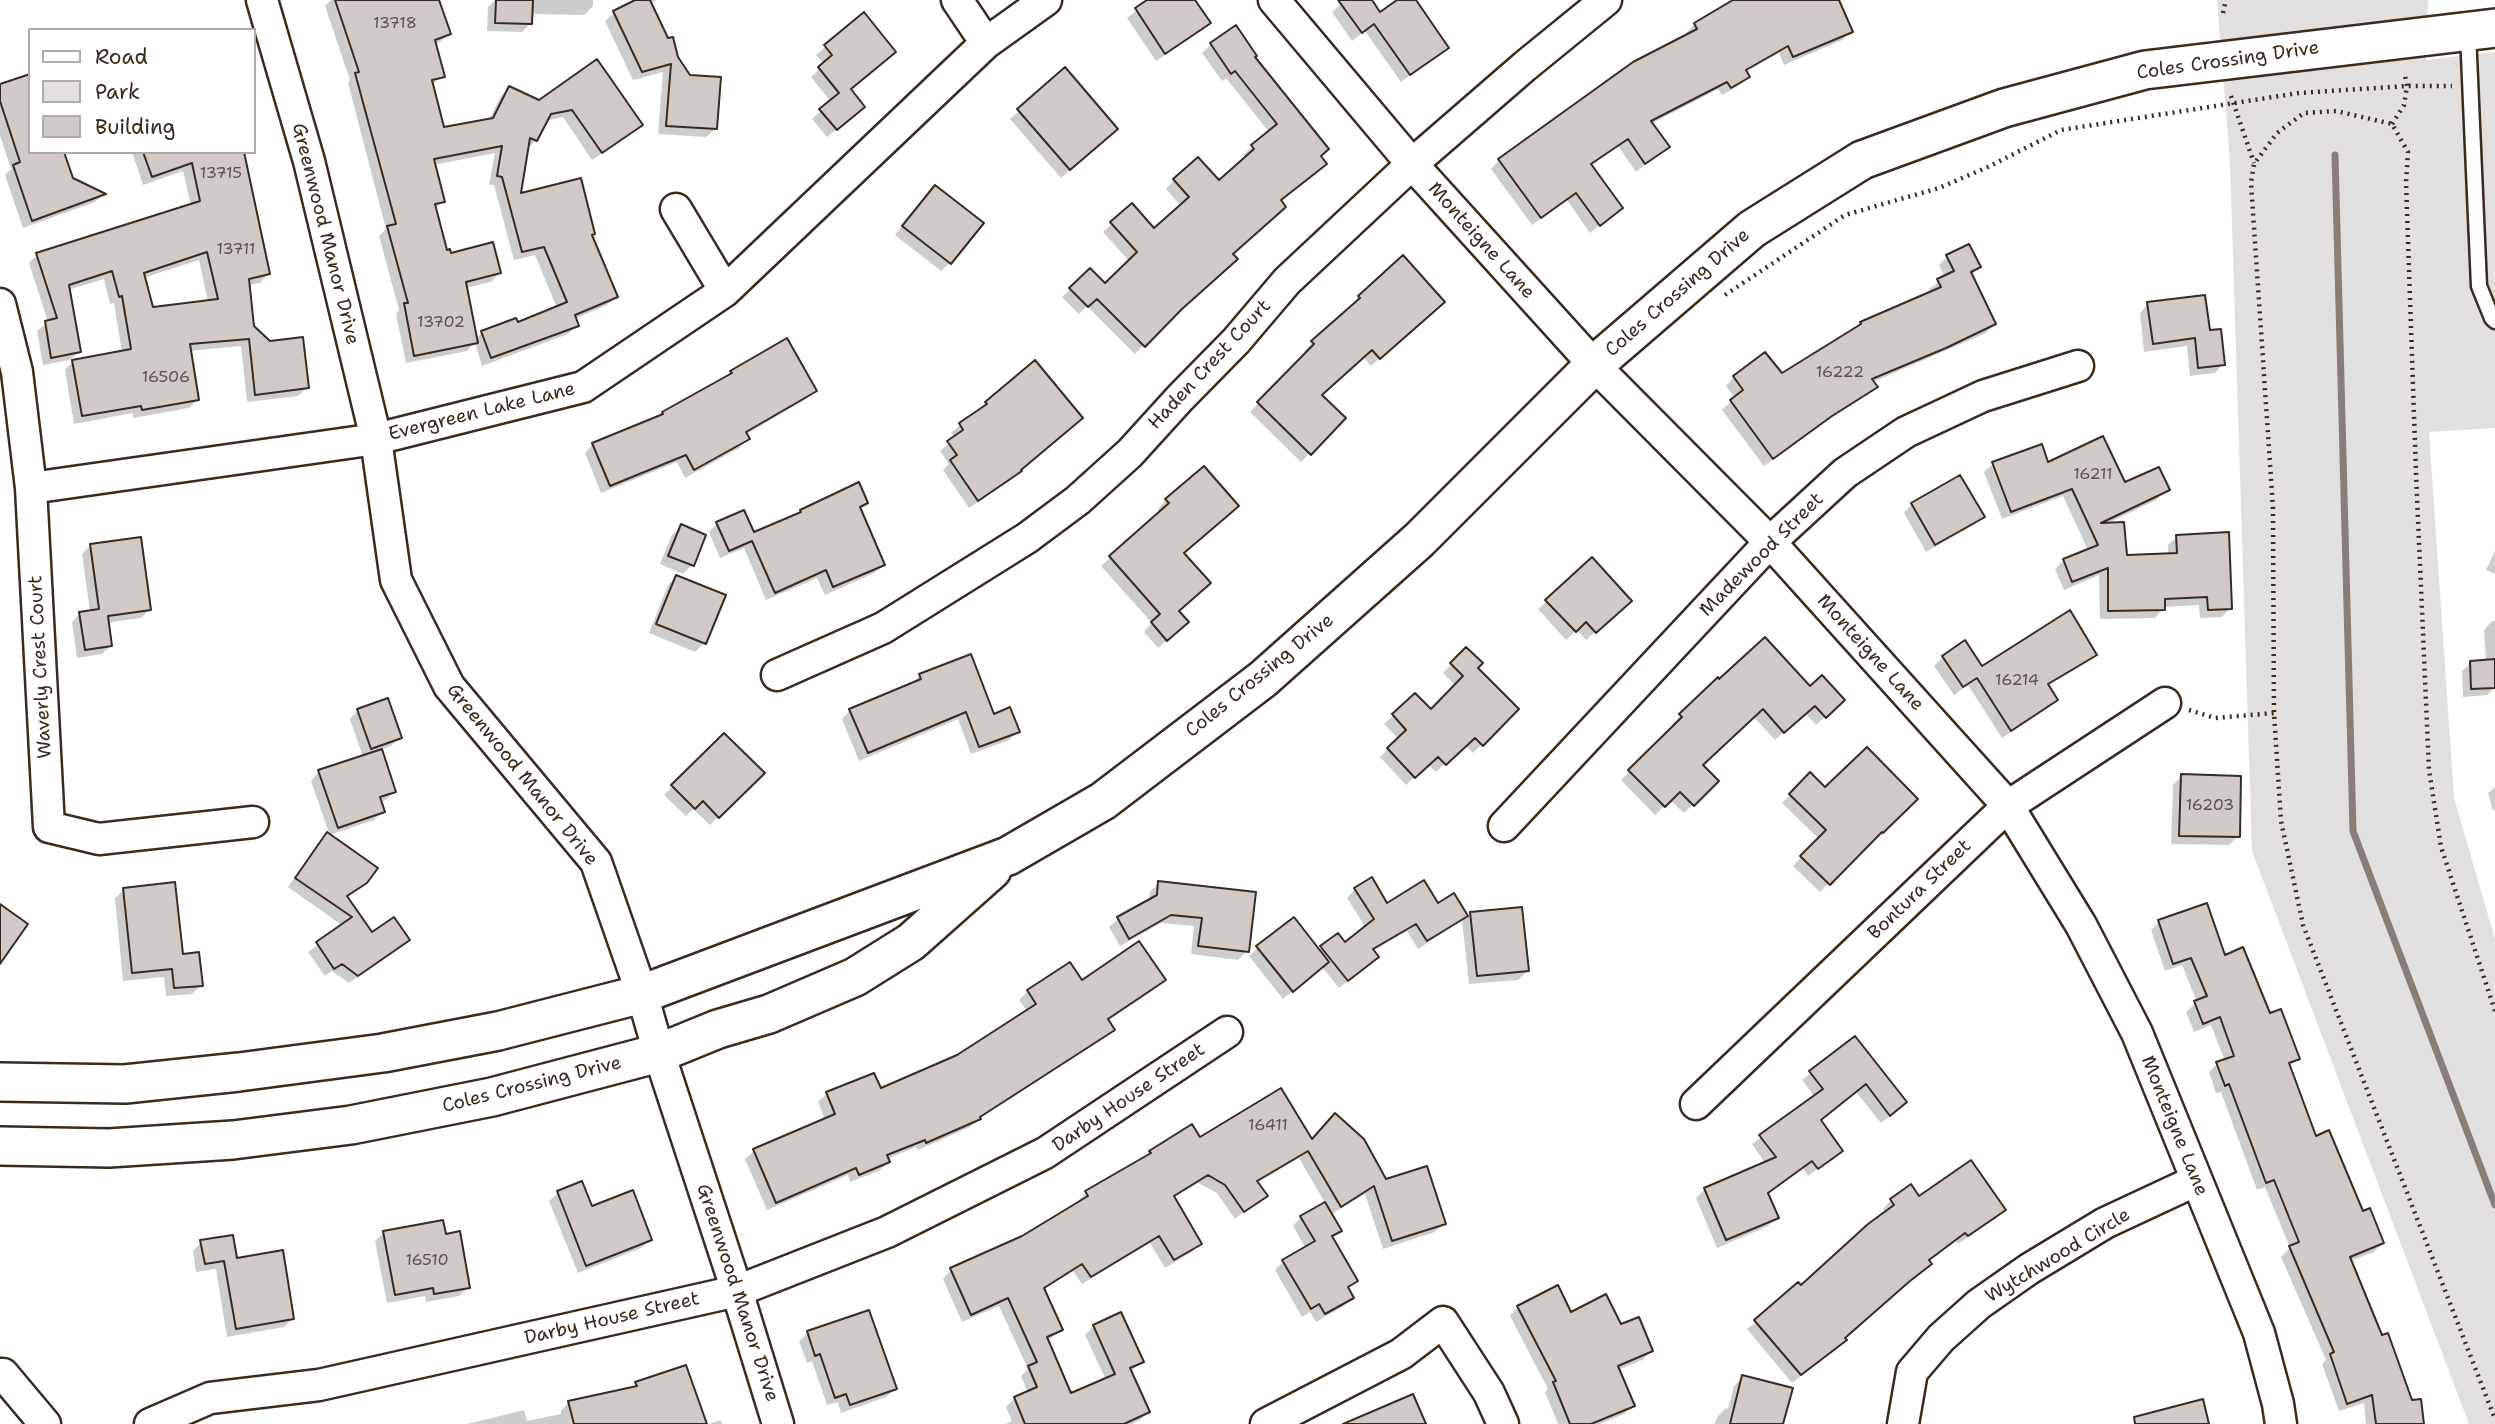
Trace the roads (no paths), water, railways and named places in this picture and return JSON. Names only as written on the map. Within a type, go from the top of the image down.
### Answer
[{"type":"street","name":"Greenwood Manor Drive","points":[[262,0],[309,161],[376,439],[396,580],[449,686],[596,862],[642,994],[778,1424]]},
{"type":"street","points":[[957,0],[986,43]]},
{"type":"street","name":"Evergreen Lake Lane","points":[[31,488],[376,439],[583,387],[725,291],[986,43],[1046,0]]},
{"type":"street","name":"Monteigne Lane","points":[[1274,0],[1412,164],[1594,366],[1770,542],[2008,806],[2081,925],[2137,1032],[2195,1181],[2259,1333],[2281,1424]]},
{"type":"street","name":"Haden Crest Court","points":[[776,675],[883,628],[1027,538],[1078,500],[1129,453],[1236,341],[1287,281],[1412,164],[1606,0]]},
{"type":"street","name":"Coles Crossing Drive","points":[[0,1082],[125,1084],[383,1053],[498,1031],[642,994],[1008,856],[1102,801],[1263,679],[1419,540],[1594,366],[1752,229],[1862,160],[2004,108],[2145,70],[2482,30]]},
{"type":"street","points":[[676,209],[725,291]]},
{"type":"street","name":"Waverly Crest Court","points":[[0,304],[17,372],[31,488],[49,827],[99,839],[253,822]]},
{"type":"street","name":"Madewood Street","points":[[1504,827],[1770,542],[1845,473],[1906,432],[1983,396],[2078,366]]},
{"type":"street","name":"Bontura Street","points":[[1696,1104],[2008,806],[2165,703]]},
{"type":"street","name":"Coles Crossing Drive","points":[[0,1146],[109,1148],[233,1140],[351,1125],[492,1097],[659,1054],[718,1029],[769,1014],[855,977],[911,942],[1008,856]]},
{"type":"street","name":"Darby House Street","points":[[150,1424],[210,1398],[319,1385],[737,1291],[887,1232],[1045,1153],[1227,1032]]},
{"type":"street","name":"Wytchwood Circle","points":[[1903,1424],[1912,1371],[1941,1338],[1979,1304],[2029,1269],[2105,1223],[2195,1181]]},
{"type":"street","points":[[1266,1424],[1401,1353],[1443,1322],[1489,1392],[1503,1424]]},
{"type":"street","points":[[0,1374],[4,1374],[45,1424]]},
{"type":"lane","points":[[2482,30],[2471,85],[2479,286],[2495,321]]},
{"type":"waterway","points":[[2335,155],[2353,831],[2495,1205]]}]
